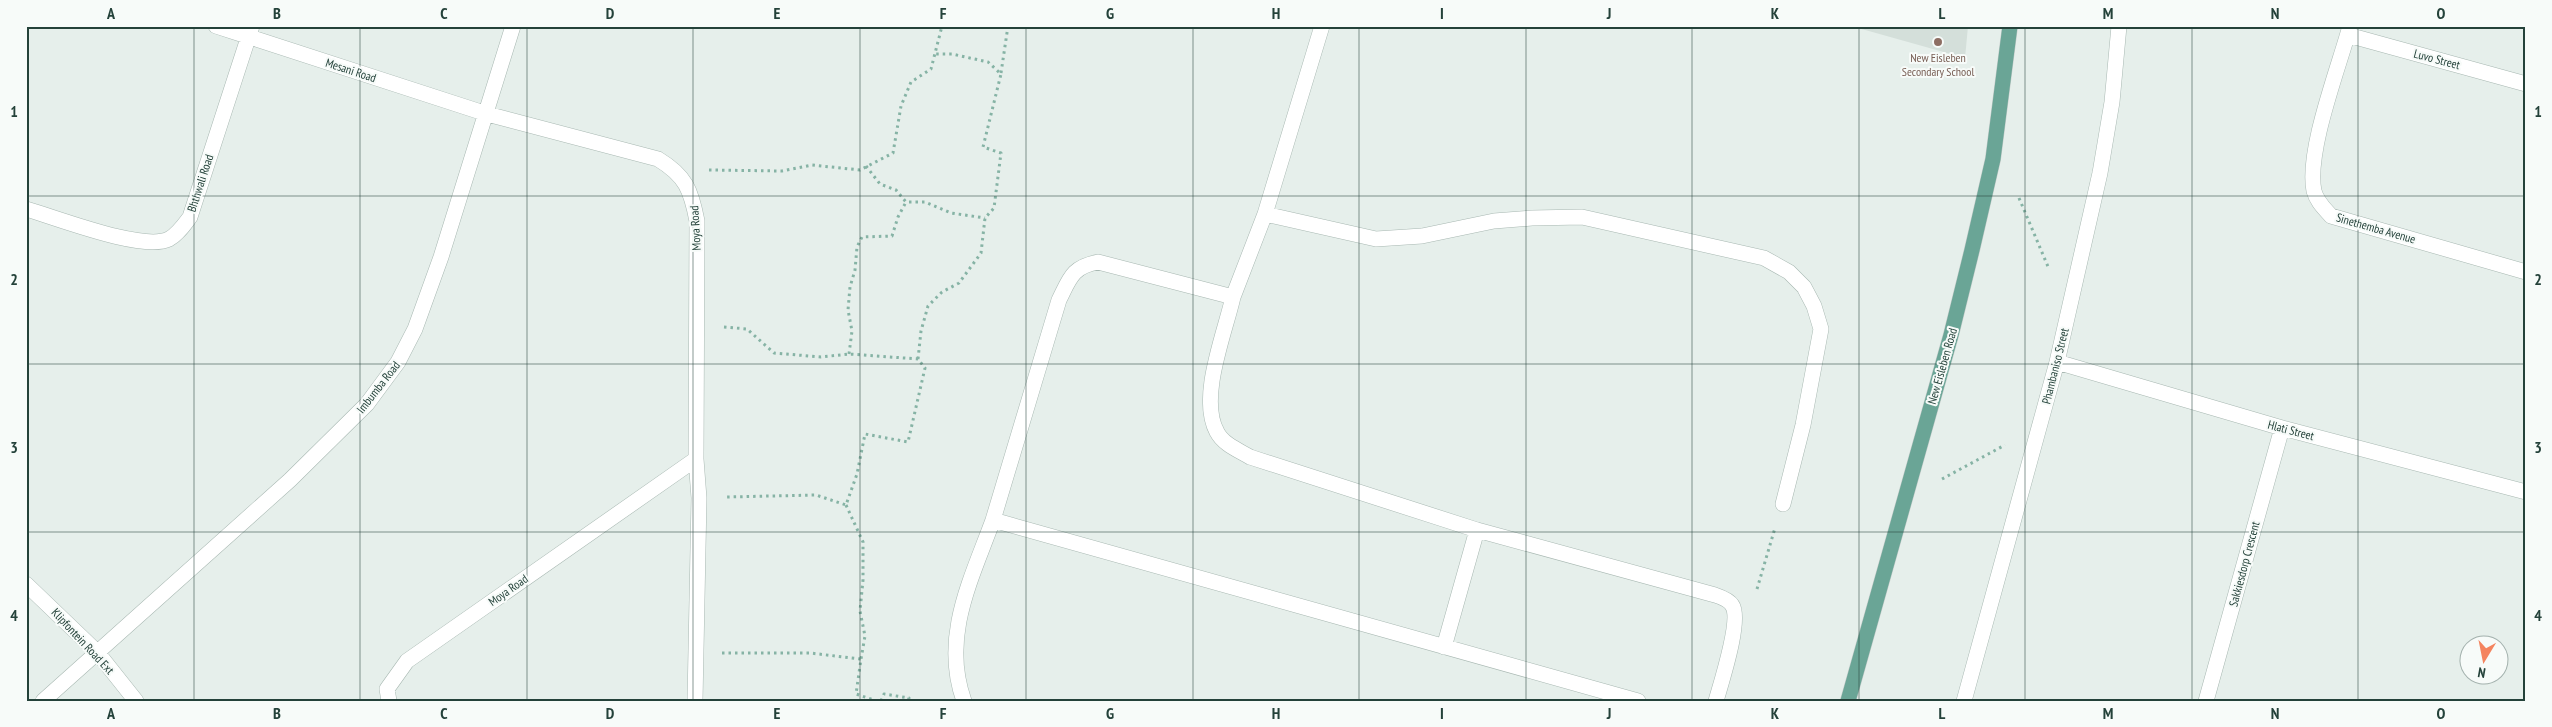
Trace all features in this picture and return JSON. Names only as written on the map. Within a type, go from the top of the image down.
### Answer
[{"type":"main road","name":"New Eisleben Road","points":[[1848,701],[1951,334],[1972,250],[1993,158],[2010,26]]},
{"type":"street","name":"Mesani Road","points":[[216,26],[251,31],[487,114]]},
{"type":"street","name":"Imbumba Road","points":[[43,701],[290,480],[372,397],[398,362],[415,329],[441,257],[513,26]]},
{"type":"street","points":[[1322,26],[1265,214],[1233,297],[1211,388],[1210,415],[1217,433],[1228,444],[1250,457],[1477,530],[1715,595],[1731,603],[1735,610],[1732,646],[1716,701]]},
{"type":"street","name":"Phambaniso Street","points":[[1964,701],[2057,362],[2072,298],[2100,173],[2112,102],[2119,26]]},
{"type":"street","name":"Bhthwali Road","points":[[26,208],[142,242],[168,240],[180,231],[190,216],[251,31]]},
{"type":"street","name":"Luvo Street","points":[[2349,31],[2526,84]]},
{"type":"street","name":"Sinethemba Avenue","points":[[2349,31],[2316,146],[2314,182],[2320,204],[2331,216],[2526,272]]},
{"type":"street","name":"Moya Road","points":[[487,114],[658,159],[679,173],[693,197],[697,221],[696,459],[699,498],[695,701]]},
{"type":"street","points":[[1265,214],[1376,239],[1422,236],[1494,221],[1582,217],[1764,258],[1789,272],[1804,287],[1814,306],[1821,329],[1803,425],[1783,504]]},
{"type":"street","points":[[964,701],[954,661],[958,618],[994,520],[1060,300],[1071,277],[1082,265],[1098,262],[1233,297]]},
{"type":"street","name":"Hlati Street","points":[[2057,362],[2282,428],[2526,492]]},
{"type":"street","name":"Sakkiesdorp Crescent","points":[[2206,701],[2282,428]]},
{"type":"street","name":"Moya Road","points":[[389,701],[387,689],[406,661],[696,459]]},
{"type":"street","points":[[994,520],[1638,701]]},
{"type":"street","points":[[1444,647],[1477,530]]},
{"type":"street","name":"Klipfontein Road Ext","points":[[26,584],[97,652],[136,701]]},
{"type":"path","points":[[679,173],[718,169],[782,171],[812,165],[860,170],[893,152],[901,106],[911,82],[930,69],[942,26]]},
{"type":"path","points":[[877,701],[856,694],[865,636],[860,611],[863,580],[863,542],[846,505],[857,474],[865,434],[908,442],[924,368],[918,359],[921,331],[928,306],[942,292],[959,283],[975,264],[981,253],[985,218],[994,208],[1001,153],[983,147],[1001,74],[1008,26]]},
{"type":"path","points":[[935,54],[952,54],[988,62],[1001,74]]},
{"type":"path","points":[[866,166],[880,184],[896,190],[906,202]]},
{"type":"path","points":[[2019,198],[2047,267],[2072,298]]},
{"type":"path","points":[[906,202],[925,202],[951,213],[985,218]]},
{"type":"path","points":[[849,354],[852,331],[848,310],[857,247],[862,237],[892,236],[898,217],[906,202]]},
{"type":"path","points":[[696,325],[747,328],[774,353],[821,357],[849,354],[918,359]]},
{"type":"path","points":[[1942,479],[2040,424]]},
{"type":"path","points":[[699,498],[816,495],[846,505]]},
{"type":"path","points":[[1735,610],[1756,589],[1783,504]]},
{"type":"path","points":[[696,647],[730,654],[810,654],[861,659]]},
{"type":"path","points":[[881,701],[884,694],[909,698],[908,701]]},
{"type":"shaded area","name":"New Eisleben Secondary School","points":[[1851,26],[1968,26],[1965,58]]},
{"type":"place","name":"New Eisleben Secondary School","points":[[1938,42]]}]
